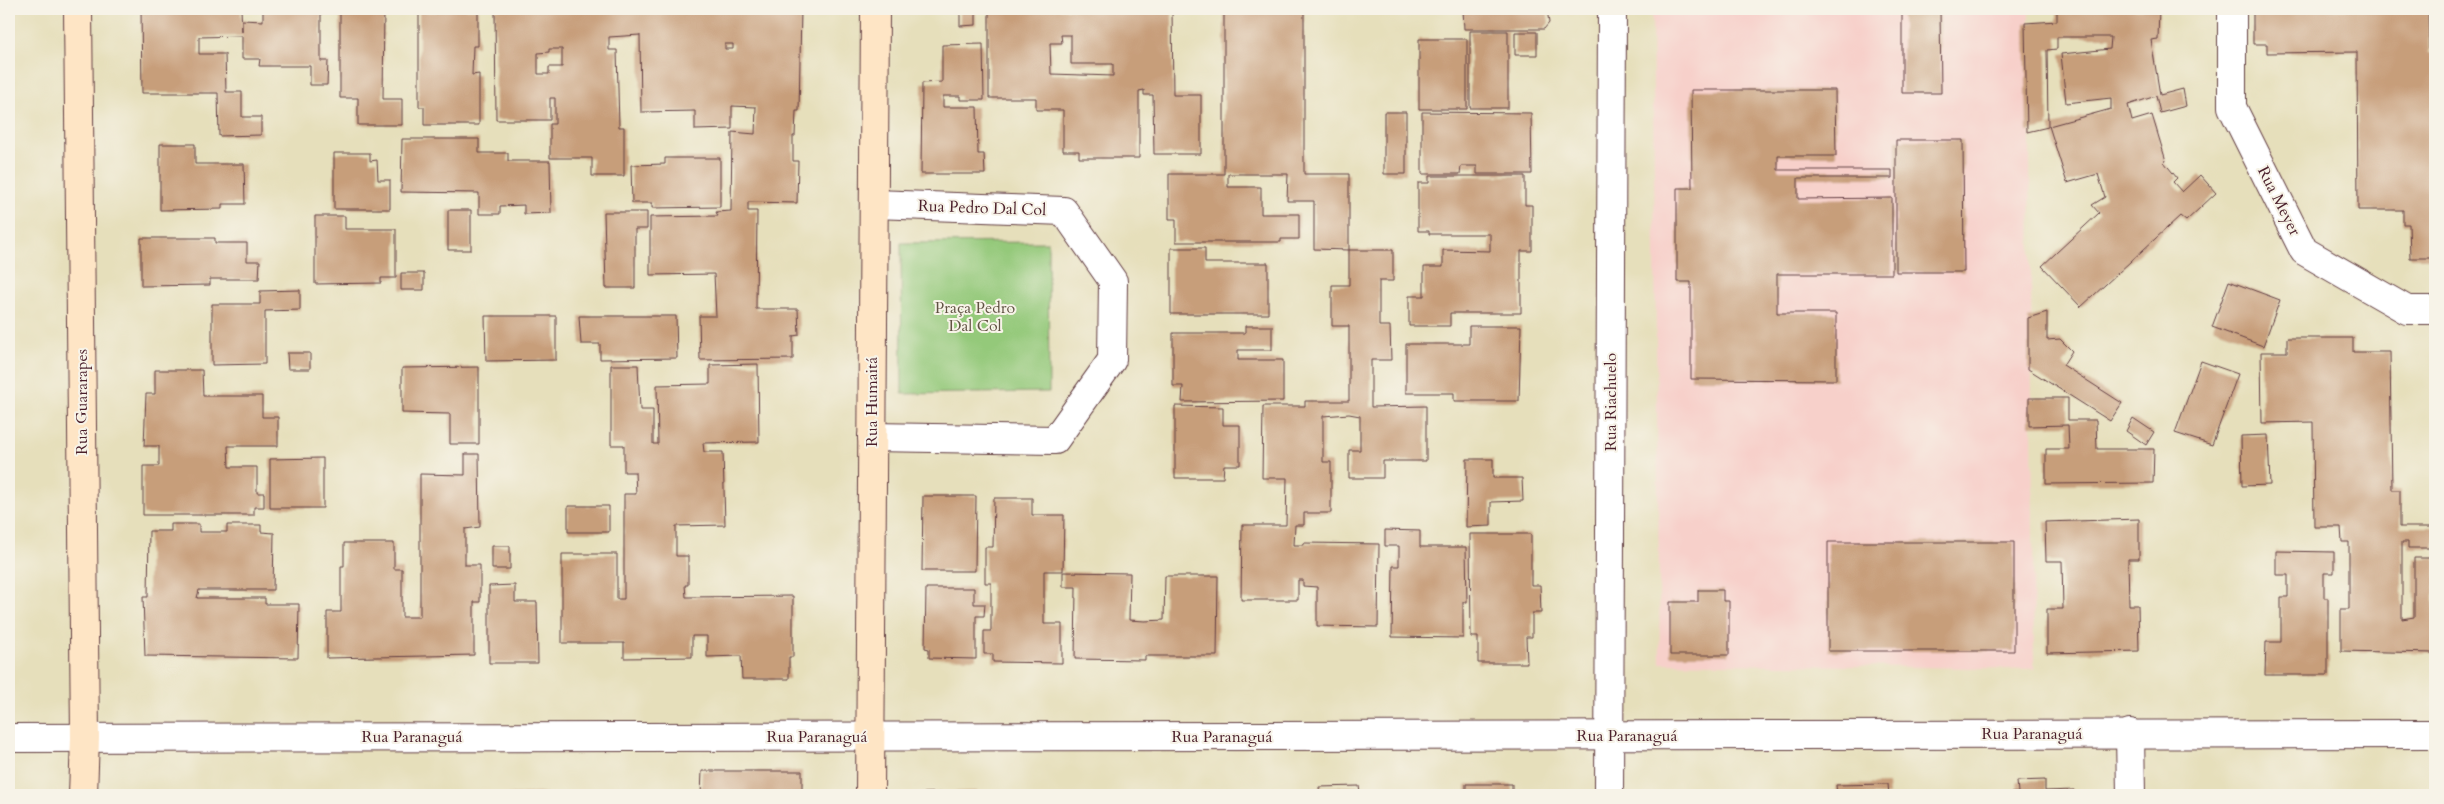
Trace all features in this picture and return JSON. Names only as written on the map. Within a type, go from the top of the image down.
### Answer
[{"type":"main road","name":"Rua Guararapes","points":[[78,9],[85,738],[83,795]]},
{"type":"main road","name":"Rua Humaitá","points":[[870,795],[876,9]]},
{"type":"street","name":"Rua Riachuelo","points":[[1609,795],[1612,9]]},
{"type":"street","name":"Rua Meyer","points":[[2232,9],[2232,106],[2304,251],[2407,310],[2435,310]]},
{"type":"street","name":"Rua Pedro Dal Col","points":[[872,437],[1055,440],[1112,360],[1113,281],[1064,211],[874,204]]},
{"type":"street","name":"Rua Paranaguá","points":[[9,738],[1610,736],[2130,733],[2435,734]]},
{"type":"street","points":[[2130,733],[2131,795]]},
{"type":"shaded area","points":[[1652,9],[2029,9],[2034,669],[1660,663]]},
{"type":"green space","name":"Praça Pedro Dal Col","points":[[1048,242],[1049,392],[902,394],[901,243]]},
{"type":"building","points":[[141,9],[241,9],[242,32],[242,20],[263,21],[263,9],[321,9],[321,61],[328,61],[327,85],[310,85],[310,66],[259,66],[260,59],[242,59],[242,36],[199,37],[199,54],[225,54],[226,92],[242,92],[242,117],[261,117],[261,135],[219,136],[218,93],[142,93]]},
{"type":"building","points":[[340,9],[384,9],[383,99],[402,99],[402,125],[358,125],[358,98],[340,98]]},
{"type":"building","points":[[436,9],[478,9],[478,46],[473,46],[472,75],[479,74],[479,125],[424,125],[424,107],[419,107],[419,12],[436,12]]},
{"type":"building","points":[[495,9],[801,9],[799,111],[796,111],[795,136],[793,136],[793,161],[798,161],[797,203],[748,202],[748,211],[757,211],[756,309],[798,309],[799,335],[793,336],[793,359],[700,360],[699,316],[716,316],[714,274],[650,275],[650,217],[718,216],[716,212],[731,211],[732,132],[755,134],[756,107],[732,106],[732,129],[695,130],[695,111],[641,112],[640,35],[609,37],[609,50],[617,50],[619,127],[624,127],[624,176],[592,176],[592,158],[550,158],[550,124],[555,124],[555,98],[550,98],[550,120],[496,120]],"holes":[[[725,44],[733,44],[733,49],[725,49]],[[549,49],[562,49],[562,67],[549,67],[549,74],[538,74],[538,53],[549,52]]]},
{"type":"building","points":[[960,9],[976,9],[976,25],[960,26]]},
{"type":"building","points":[[989,9],[1172,9],[1173,95],[1201,95],[1201,154],[1154,154],[1153,95],[1144,95],[1144,90],[1139,91],[1139,158],[1079,158],[1079,151],[1063,151],[1063,110],[1036,110],[1036,98],[989,98]],"holes":[[[1061,35],[1071,35],[1071,64],[1113,64],[1113,76],[1051,74],[1050,43],[1062,43]]]},
{"type":"building","points":[[1224,9],[1304,9],[1304,174],[1349,174],[1349,250],[1314,249],[1314,201],[1287,201],[1288,174],[1228,174],[1228,187],[1261,187],[1261,214],[1299,214],[1299,239],[1281,239],[1281,242],[1176,242],[1176,219],[1169,219],[1169,174],[1224,174]]},
{"type":"building","points":[[1463,9],[1547,9],[1549,23],[1544,29],[1464,29]]},
{"type":"building","points":[[1902,9],[1940,9],[1941,93],[1902,93]]},
{"type":"building","points":[[2057,9],[2159,9],[2158,39],[2151,40],[2160,95],[2183,89],[2186,106],[2160,113],[2156,96],[2128,105],[2132,121],[2152,115],[2166,161],[2164,162],[2177,178],[2173,182],[2182,192],[2200,175],[2216,193],[2186,221],[2180,216],[2081,307],[2042,266],[2099,213],[2092,205],[2105,197],[2098,174],[2067,183],[2049,126],[2111,109],[2111,98],[2066,103],[2061,54],[2110,49],[2111,37],[2057,37],[2057,49],[2047,50],[2048,127],[2027,132],[2025,23],[2057,21]]},
{"type":"building","points":[[2253,9],[2428,9],[2429,53],[2435,53],[2435,258],[2410,258],[2409,224],[2403,224],[2403,210],[2358,210],[2357,52],[2267,53],[2267,44],[2253,44]]},
{"type":"building","points":[[1470,31],[1508,31],[1508,108],[1470,108]]},
{"type":"building","points":[[1515,32],[1537,32],[1537,55],[1515,55]]},
{"type":"building","points":[[1419,39],[1467,39],[1467,109],[1419,109]]},
{"type":"building","points":[[983,44],[984,100],[960,100],[960,96],[943,96],[943,107],[977,107],[978,154],[984,154],[985,174],[921,174],[922,83],[942,82],[942,45]]},
{"type":"building","points":[[1691,90],[1835,90],[1836,156],[1778,156],[1778,170],[1892,170],[1892,178],[1798,178],[1798,199],[1892,198],[1892,274],[1777,274],[1777,313],[1836,313],[1836,380],[1691,379],[1691,282],[1677,282],[1677,188],[1692,188]]},
{"type":"building","points":[[1384,112],[1406,112],[1406,174],[1384,174]]},
{"type":"building","points":[[1422,112],[1531,113],[1532,174],[1477,174],[1477,166],[1461,166],[1460,174],[1422,174]]},
{"type":"building","points":[[402,139],[479,139],[479,153],[508,153],[508,161],[550,161],[551,213],[524,214],[524,205],[500,206],[500,214],[479,214],[479,193],[401,192]]},
{"type":"building","points":[[1896,140],[1963,140],[1964,272],[1896,272]]},
{"type":"building","points":[[160,144],[195,144],[195,164],[244,164],[245,204],[222,204],[222,209],[160,210]]},
{"type":"building","points":[[334,153],[370,153],[370,161],[377,160],[378,180],[390,180],[390,209],[334,209]]},
{"type":"building","points":[[665,158],[720,158],[720,207],[652,208],[652,203],[632,203],[631,165],[665,164]]},
{"type":"building","points":[[1429,176],[1525,176],[1525,205],[1532,205],[1532,251],[1521,251],[1521,313],[1450,313],[1450,326],[1409,326],[1409,296],[1424,296],[1424,267],[1443,267],[1443,250],[1490,251],[1490,234],[1429,234],[1429,231],[1418,231],[1418,183],[1429,183]]},
{"type":"building","points":[[448,210],[471,210],[471,250],[448,250]]},
{"type":"building","points":[[604,212],[647,212],[647,229],[635,229],[635,288],[606,288]]},
{"type":"building","points":[[315,216],[345,216],[345,229],[396,229],[396,278],[381,278],[381,283],[315,284]]},
{"type":"building","points":[[141,238],[215,238],[215,243],[247,243],[247,261],[260,261],[259,279],[210,279],[210,285],[141,286]]},
{"type":"building","points":[[1171,248],[1205,248],[1205,263],[1268,263],[1268,314],[1171,314]]},
{"type":"building","points":[[1349,250],[1393,250],[1393,281],[1379,281],[1379,326],[1390,326],[1391,360],[1371,360],[1371,407],[1426,406],[1426,461],[1383,461],[1383,478],[1349,478],[1349,450],[1360,450],[1360,416],[1349,414],[1323,416],[1323,462],[1331,462],[1331,513],[1304,513],[1304,525],[1295,525],[1294,545],[1304,545],[1304,543],[1379,544],[1378,627],[1317,626],[1317,587],[1303,586],[1303,580],[1298,580],[1298,600],[1241,600],[1242,525],[1286,525],[1287,478],[1262,478],[1263,406],[1305,406],[1305,401],[1349,401],[1349,326],[1332,326],[1332,285],[1349,285]]},
{"type":"building","points":[[401,273],[424,273],[424,290],[401,290]]},
{"type":"building","points":[[2229,281],[2280,300],[2263,346],[2212,327]]},
{"type":"building","points":[[300,290],[300,310],[265,311],[265,364],[212,365],[212,304],[260,304],[260,291]]},
{"type":"building","points":[[2047,312],[2047,340],[2060,339],[2072,351],[2063,365],[2122,403],[2110,421],[2028,369],[2028,318]]},
{"type":"building","points":[[485,316],[556,316],[556,360],[486,361]]},
{"type":"building","points":[[579,316],[676,316],[677,358],[600,359],[600,344],[581,344]]},
{"type":"building","points":[[1245,326],[1272,326],[1272,350],[1238,350],[1238,360],[1283,360],[1283,401],[1182,402],[1183,386],[1173,386],[1173,333],[1245,333]]},
{"type":"building","points":[[1469,326],[1521,326],[1519,401],[1454,401],[1454,393],[1406,393],[1406,344],[1469,344]]},
{"type":"building","points":[[2287,338],[2353,338],[2353,352],[2390,352],[2392,490],[2400,490],[2400,527],[2435,527],[2435,548],[2408,548],[2408,542],[2402,542],[2402,619],[2414,617],[2414,558],[2435,558],[2435,653],[2341,651],[2341,609],[2349,609],[2349,542],[2342,542],[2341,527],[2314,527],[2313,422],[2262,423],[2261,352],[2287,352]]},
{"type":"building","points":[[287,353],[310,353],[310,369],[288,369]]},
{"type":"building","points":[[2201,361],[2238,374],[2212,445],[2175,433]]},
{"type":"building","points":[[758,364],[759,442],[703,443],[704,452],[723,452],[725,525],[676,526],[676,556],[688,556],[688,585],[685,585],[686,597],[793,596],[793,657],[789,657],[789,679],[742,679],[741,656],[707,657],[707,636],[692,636],[692,657],[624,658],[624,643],[562,643],[562,554],[617,554],[617,599],[624,599],[624,494],[636,494],[635,472],[624,472],[624,445],[611,445],[611,365],[638,365],[640,410],[653,410],[653,444],[658,444],[657,385],[710,384],[710,365]]},
{"type":"building","points":[[479,367],[479,444],[450,444],[450,414],[402,413],[402,368]]},
{"type":"building","points":[[155,370],[202,370],[203,396],[262,396],[262,417],[278,417],[278,446],[228,446],[229,467],[257,467],[257,493],[264,493],[264,507],[254,507],[254,515],[143,515],[143,466],[159,466],[159,446],[144,446],[146,394],[155,394]]},
{"type":"building","points":[[2029,398],[2068,398],[2068,420],[2096,420],[2097,449],[2154,449],[2153,483],[2046,484],[2046,449],[2069,449],[2068,425],[2029,426]]},
{"type":"building","points":[[1175,406],[1223,407],[1223,425],[1240,425],[1240,465],[1224,465],[1223,478],[1175,478]]},
{"type":"building","points":[[2133,418],[2154,432],[2146,445],[2126,431]]},
{"type":"building","points":[[2268,435],[2270,485],[2242,486],[2241,436]]},
{"type":"building","points":[[465,454],[479,454],[480,527],[465,529],[465,565],[480,565],[480,602],[474,602],[474,655],[327,658],[327,612],[341,612],[341,566],[344,566],[344,543],[394,543],[394,569],[402,569],[402,617],[420,617],[420,474],[465,475]]},
{"type":"building","points":[[323,458],[323,508],[270,508],[270,459]]},
{"type":"building","points":[[1467,459],[1493,459],[1493,478],[1522,478],[1523,501],[1491,502],[1491,526],[1466,527]]},
{"type":"building","points":[[923,496],[976,496],[975,571],[922,571]]},
{"type":"building","points":[[994,498],[1032,498],[1032,515],[1064,515],[1063,571],[1044,571],[1044,624],[1062,624],[1062,663],[993,662],[993,654],[984,654],[984,631],[991,631],[991,583],[985,583],[985,547],[993,547]]},
{"type":"building","points":[[568,506],[609,506],[609,532],[568,532]]},
{"type":"building","points":[[2139,519],[2139,559],[2128,559],[2129,605],[2138,605],[2139,651],[2047,653],[2047,609],[2063,609],[2062,561],[2046,561],[2045,522]]},
{"type":"building","points":[[171,524],[199,524],[199,532],[227,532],[227,525],[261,525],[261,532],[274,533],[273,590],[199,590],[197,598],[265,598],[265,604],[299,604],[298,658],[145,656],[143,597],[148,597],[149,531],[171,531]]},
{"type":"building","points":[[1385,530],[1420,531],[1420,547],[1466,547],[1467,602],[1463,602],[1463,638],[1392,637],[1393,566],[1399,566],[1399,546],[1385,546]]},
{"type":"building","points":[[1470,534],[1531,534],[1531,585],[1540,585],[1541,613],[1532,613],[1532,637],[1526,637],[1527,663],[1478,663],[1478,637],[1471,637]]},
{"type":"building","points":[[1828,542],[2014,542],[2014,651],[1828,651]]},
{"type":"building","points":[[492,546],[510,546],[510,569],[492,569]]},
{"type":"building","points":[[2276,551],[2334,552],[2334,573],[2324,573],[2324,598],[2328,598],[2328,675],[2265,675],[2266,642],[2281,642],[2281,597],[2288,597],[2288,575],[2276,575]]},
{"type":"building","points":[[1063,572],[1130,573],[1129,620],[1145,621],[1164,620],[1165,576],[1218,576],[1217,656],[1145,656],[1145,660],[1075,659],[1076,587],[1063,587]]},
{"type":"building","points":[[515,585],[515,602],[537,602],[538,663],[489,663],[489,586]]},
{"type":"building","points":[[926,588],[974,588],[974,604],[985,604],[984,616],[976,616],[976,659],[929,658],[929,649],[925,648]]},
{"type":"building","points":[[1698,590],[1723,590],[1723,601],[1729,601],[1729,655],[1670,655],[1670,602],[1698,602]]},
{"type":"building","points":[[702,771],[802,771],[802,795],[701,795]]},
{"type":"building","points":[[2045,780],[2045,791],[2074,790],[2075,795],[1982,795],[1982,793],[2018,793],[2017,781]]},
{"type":"building","points":[[1466,784],[1512,784],[1512,793],[1525,793],[1525,795],[1466,795]]},
{"type":"building","points":[[1888,784],[1889,795],[1837,795],[1836,785]]},
{"type":"building","points":[[1359,786],[1360,793],[1381,793],[1381,795],[1320,795],[1319,787]]},
{"type":"building","points":[[977,791],[977,795],[924,795],[924,793]]},
{"type":"building","points":[[547,793],[546,795],[508,795],[508,794]]},
{"type":"building","points":[[984,793],[1024,794],[1024,795],[984,795]]},
{"type":"building","points":[[1800,793],[1822,793],[1822,795],[1800,795]]}]
